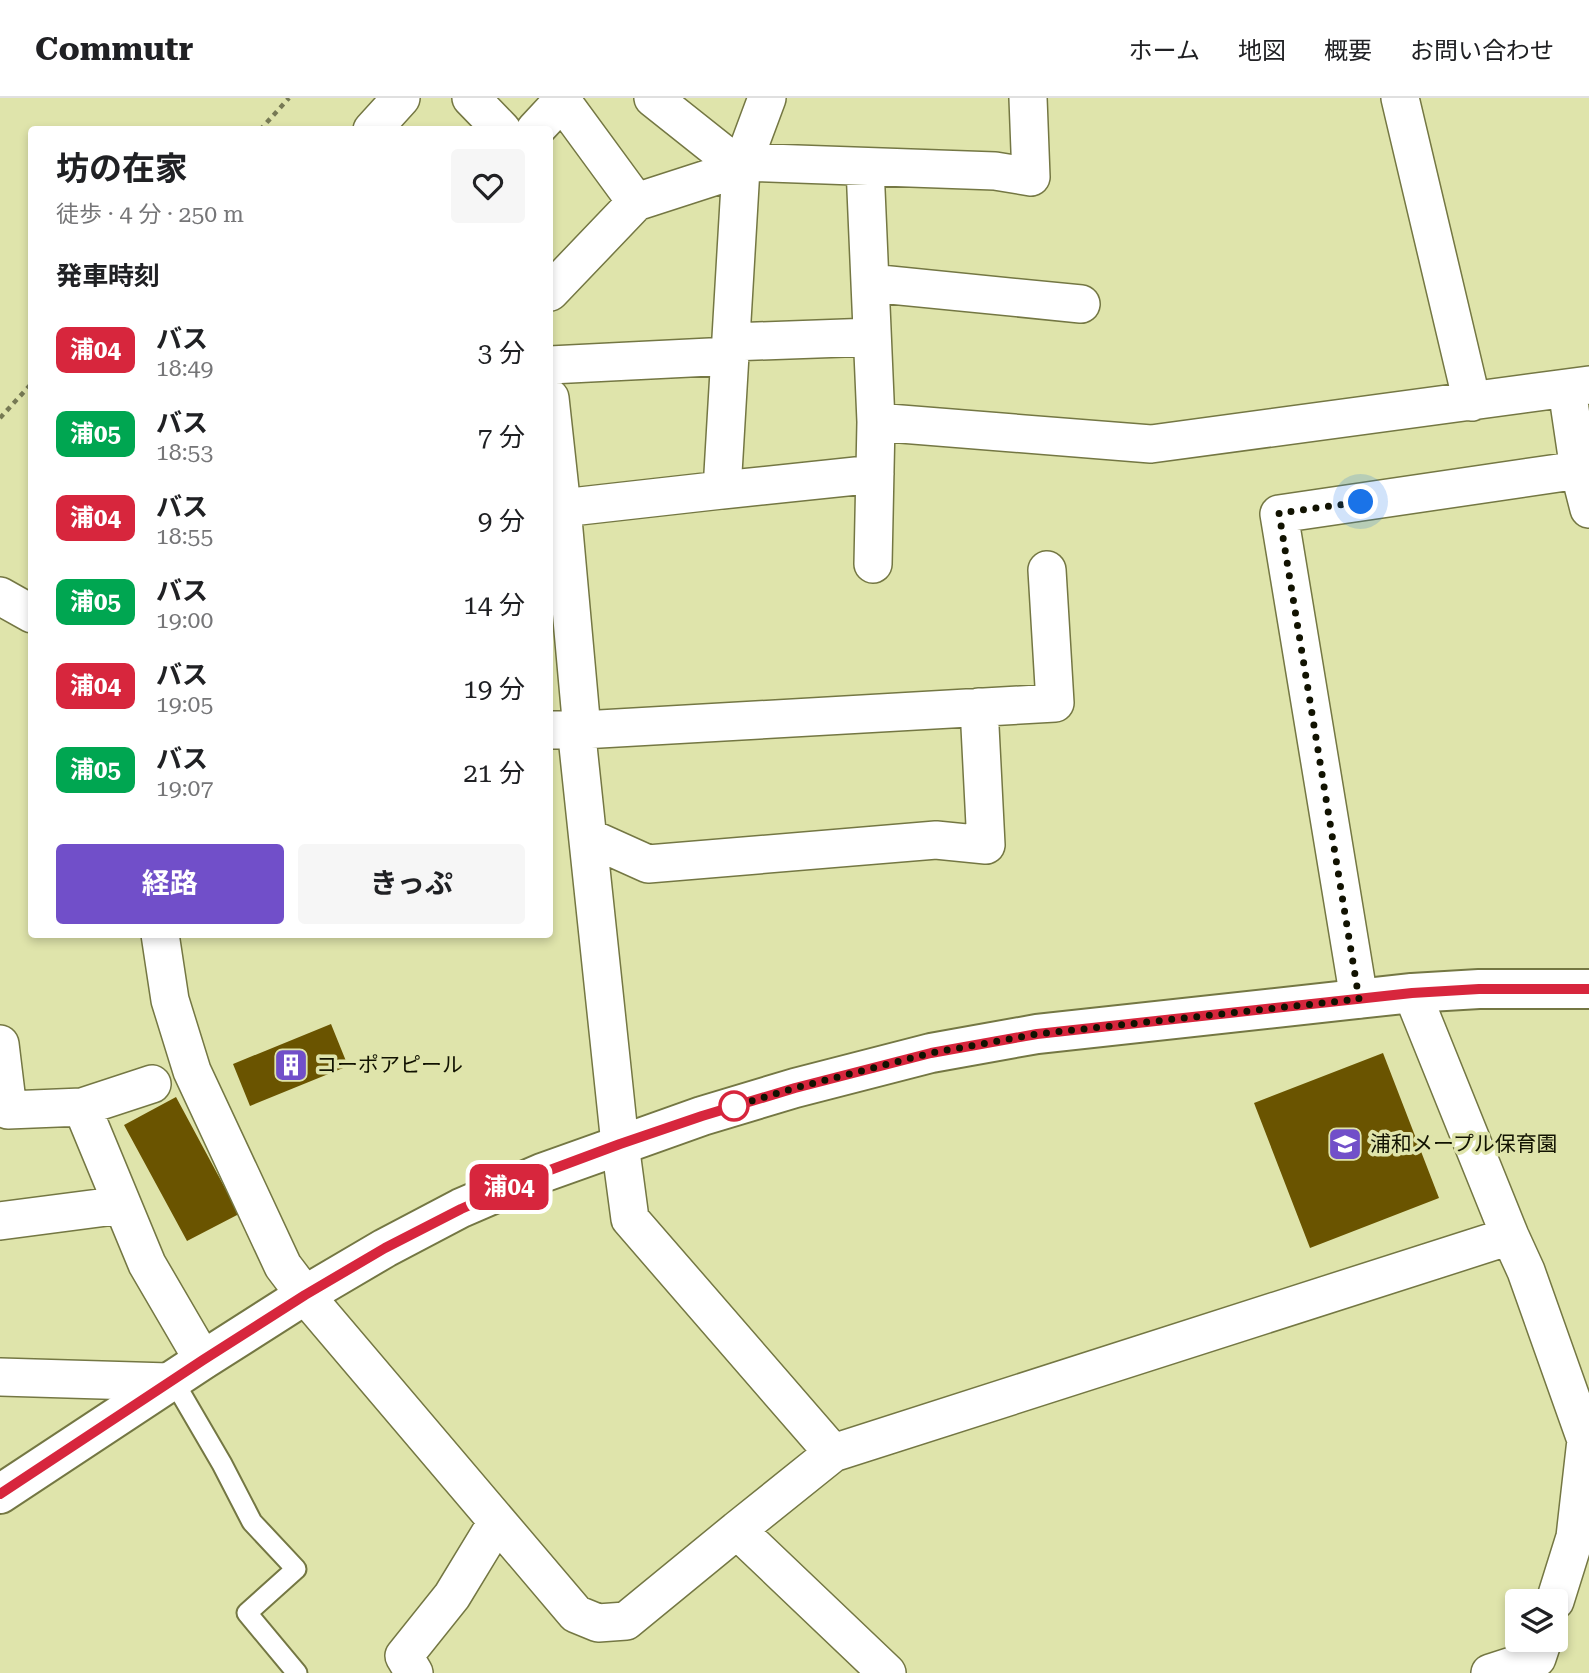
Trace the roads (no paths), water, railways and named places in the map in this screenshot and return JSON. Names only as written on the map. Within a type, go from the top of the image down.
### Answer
[{"type":"street","points":[[376,126],[401,98]]},
{"type":"street","points":[[471,98],[498,126]]},
{"type":"street","points":[[653,98],[742,165]]},
{"type":"street","points":[[722,490],[742,165],[767,98]]},
{"type":"street","points":[[553,289],[636,202],[742,165],[995,172],[1031,177],[1028,98]]},
{"type":"street","points":[[1400,98],[1472,402]]},
{"type":"street","points":[[539,126],[562,101],[636,202]]},
{"type":"street","points":[[864,167],[876,422],[873,564]]},
{"type":"street","points":[[870,283],[1081,304]]},
{"type":"street","points":[[553,365],[873,337]]},
{"type":"street","points":[[876,422],[1151,444],[1578,387],[1579,470],[1589,509]]},
{"type":"street","points":[[553,450],[562,508],[566,730],[578,746],[630,1219],[833,1453]]},
{"type":"street","points":[[1359,999],[1279,513],[1579,470]]},
{"type":"street","points":[[562,508],[875,474]]},
{"type":"street","points":[[566,730],[1055,703],[1047,570]]},
{"type":"street","points":[[0,596],[28,612]]},
{"type":"street","points":[[588,837],[648,864],[936,841],[986,845],[979,707]]},
{"type":"street","points":[[161,938],[170,1000],[192,1071],[283,1266],[576,1614],[598,1623],[626,1621],[833,1453],[1510,1236]]},
{"type":"street","points":[[0,1494],[305,1295],[385,1248],[461,1209],[542,1173],[702,1116],[795,1088],[931,1053],[1037,1034],[1412,993],[1479,989],[1589,989]]},
{"type":"street","points":[[1412,993],[1526,1271],[1587,1439],[1575,1536],[1559,1589]]},
{"type":"street","points":[[0,1044],[8,1110],[82,1107],[152,1084]]},
{"type":"street","points":[[82,1107],[147,1264],[182,1374]]},
{"type":"street","points":[[0,1221],[122,1205]]},
{"type":"street","points":[[0,1377],[182,1374]]},
{"type":"street","points":[[399,1667],[452,1596],[497,1522]]},
{"type":"street","points":[[737,1530],[887,1673]]},
{"type":"street","points":[[1490,1673],[1537,1658],[1539,1652]]},
{"type":"lane","points":[[182,1374],[222,1464],[252,1522],[296,1569],[247,1613],[297,1673]]},
{"type":"place","name":"コーポアピール","points":[[291,1065]]},
{"type":"place","name":"浦和メープル保育園","points":[[1345,1144]]}]
